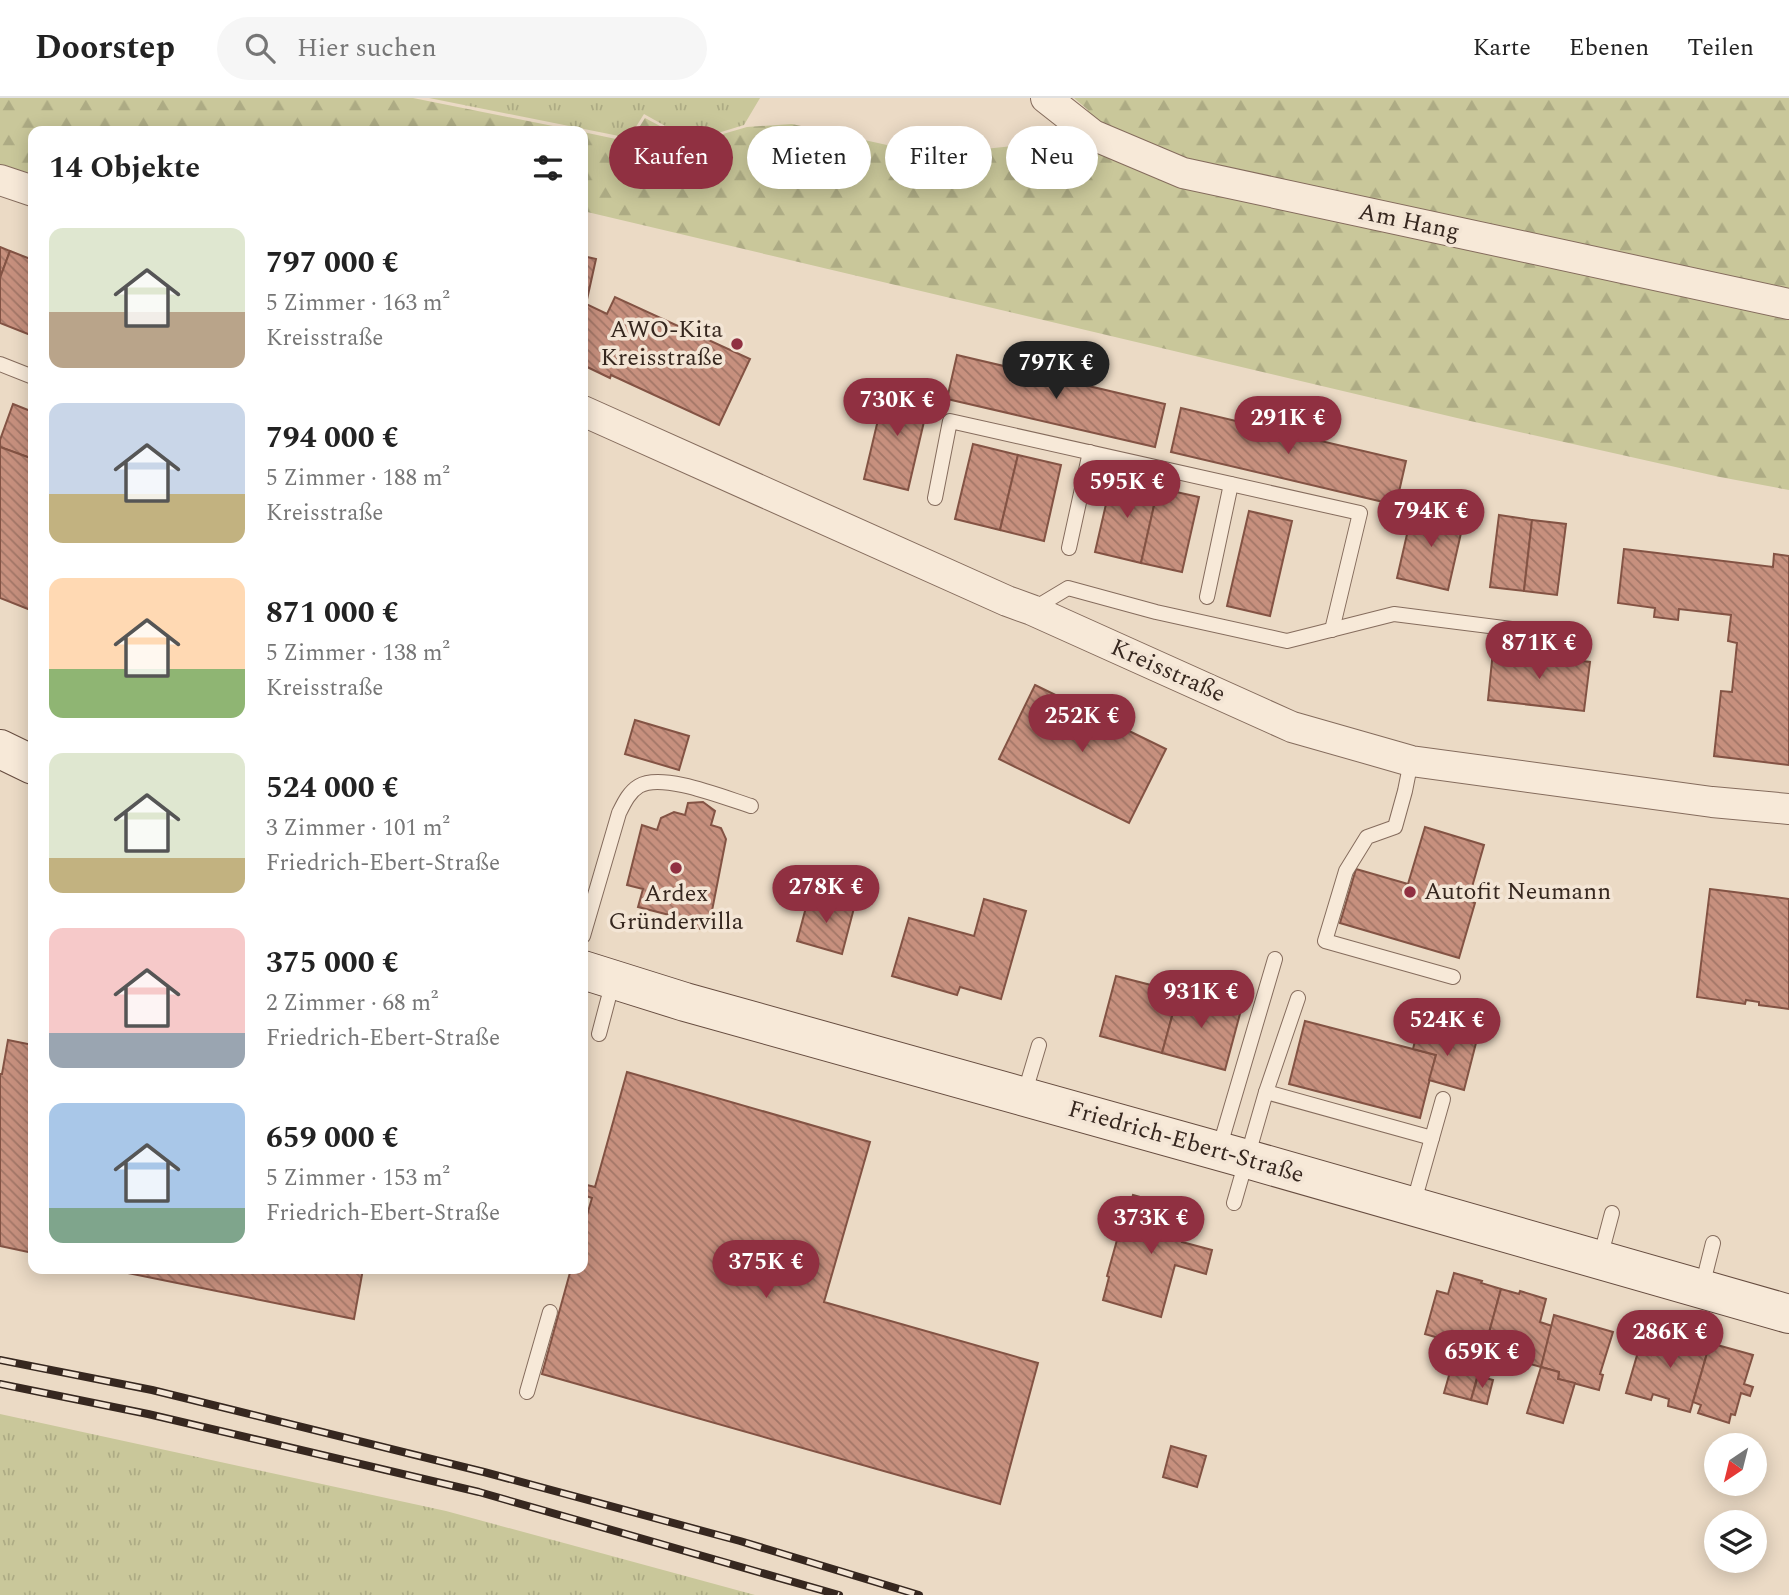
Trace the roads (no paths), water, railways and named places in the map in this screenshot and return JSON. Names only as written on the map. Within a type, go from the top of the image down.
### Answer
[{"type":"street","name":"Am Hang","points":[[1046,98],[1093,135],[1183,173],[1789,304]]},
{"type":"street","points":[[0,180],[28,189]]},
{"type":"street","name":"Kreisstraße","points":[[588,413],[1292,727],[1411,761],[1712,802],[1789,809]]},
{"type":"street","points":[[0,749],[28,763]]},
{"type":"street","name":"Friedrich-Ebert-Straße","points":[[598,975],[685,1002],[1789,1314]]},
{"type":"lane","points":[[0,365],[28,375]]},
{"type":"lane","points":[[935,498],[950,421],[1360,513],[1332,630]]},
{"type":"lane","points":[[1069,548],[1090,452]]},
{"type":"lane","points":[[1207,597],[1231,484]]},
{"type":"lane","points":[[1032,610],[1068,588],[1156,612],[1287,641],[1394,614],[1560,635]]},
{"type":"lane","points":[[1411,761],[1395,827],[1367,836],[1346,871],[1325,941],[1453,977]]},
{"type":"lane","points":[[588,919],[619,813],[628,795],[640,785],[668,781],[751,806]]},
{"type":"lane","points":[[1234,1203],[1233,1155],[1275,960]]},
{"type":"lane","points":[[598,975],[599,1034]]},
{"type":"lane","points":[[1233,1155],[1266,1092],[1298,998]]},
{"type":"lane","points":[[1024,1097],[1039,1045]]},
{"type":"lane","points":[[1266,1092],[1432,1138]]},
{"type":"lane","points":[[1412,1206],[1443,1099]]},
{"type":"lane","points":[[1599,1259],[1612,1213]]},
{"type":"lane","points":[[1702,1288],[1713,1243]]},
{"type":"lane","points":[[527,1392],[550,1312]]},
{"type":"railway","points":[[0,1360],[152,1390],[484,1472],[740,1541],[919,1595]]},
{"type":"railway","points":[[0,1384],[148,1414],[479,1492],[839,1595]]},
{"type":"place","name":"AWO-Kita Kreisstraße","points":[[737,344]]},
{"type":"place","name":"Ardex Gründervilla","points":[[676,868]]},
{"type":"place","name":"Autofit Neumann","points":[[1410,892]]}]
